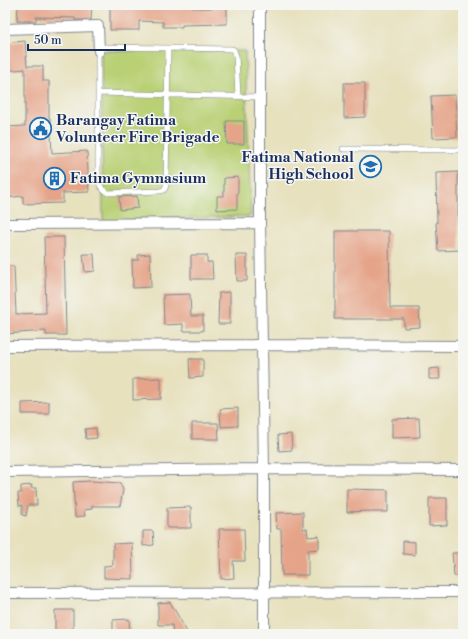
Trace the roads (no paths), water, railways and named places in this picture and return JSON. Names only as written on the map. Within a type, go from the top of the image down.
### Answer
[{"type":"street","points":[[260,5],[260,223],[264,469],[264,634]]},
{"type":"street","points":[[5,29],[98,26],[99,51]]},
{"type":"street","points":[[5,224],[260,223]]},
{"type":"street","points":[[5,346],[262,344],[463,346]]},
{"type":"street","points":[[5,472],[264,469],[463,470]]},
{"type":"street","points":[[5,593],[264,591],[463,592]]},
{"type":"lane","points":[[168,48],[166,95],[166,186],[164,190],[160,191],[108,193],[102,190],[99,185],[98,178],[99,51],[105,47],[168,48],[234,50],[236,56],[238,96]]},
{"type":"lane","points":[[98,93],[260,96]]},
{"type":"lane","points":[[343,149],[463,150]]},
{"type":"place","name":"Barangay Fatima Volunteer Fire Brigade","points":[[41,129]]},
{"type":"place","name":"Fatima National High School","points":[[370,166]]},
{"type":"place","name":"Fatima Gymnasium","points":[[55,178]]}]
